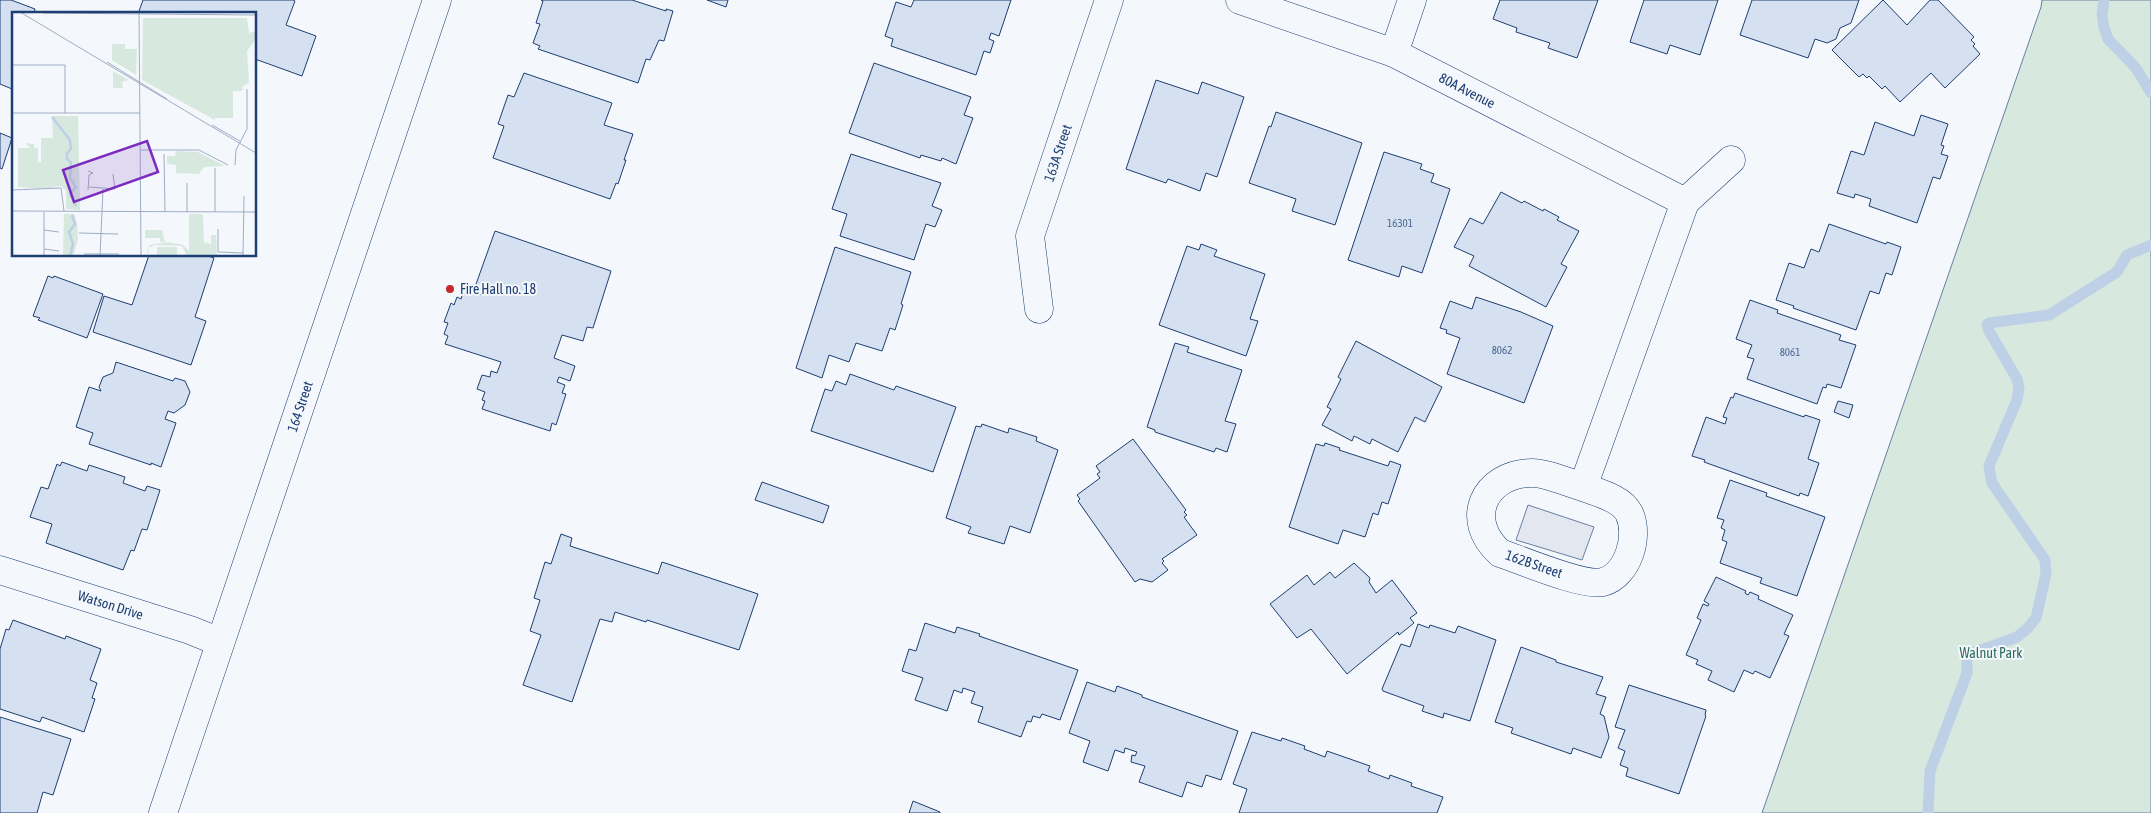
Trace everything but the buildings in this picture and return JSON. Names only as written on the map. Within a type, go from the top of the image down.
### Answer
[{"type":"street","name":"164 Street","points":[[163,813],[437,0]]},
{"type":"street","name":"163A Street","points":[[1039,310],[1030,236],[1109,0]]},
{"type":"street","name":"80A Avenue","points":[[1240,0],[1394,53],[1684,202]]},
{"type":"street","points":[[1394,53],[1412,0]]},
{"type":"street","points":[[1583,486],[1684,202],[1731,160]]},
{"type":"street","name":"162B Street","points":[[1532,472],[1583,486],[1618,501],[1629,513],[1632,542],[1629,556],[1614,577],[1602,582],[1586,582],[1500,553],[1490,544],[1483,532],[1480,519],[1482,505],[1488,493],[1499,483],[1514,476],[1532,472]]},
{"type":"street","name":"Watson Drive","points":[[0,570],[190,630],[220,642]]},
{"type":"green space","name":"Walnut Park","points":[[2042,0],[2151,0],[2151,813],[1762,813],[2041,7]]},
{"type":"shaded area","points":[[1528,505],[1594,527],[1582,560],[1516,540]]},
{"type":"waterway","points":[[2104,0],[2102,14],[2108,39],[2136,68],[2151,93]]},
{"type":"waterway","points":[[1928,813],[1930,771],[1967,673],[1967,658],[1973,653],[2017,637],[2027,629],[2036,618],[2046,574],[2045,560],[1992,483],[1989,466],[2017,400],[2019,388],[2017,379],[1987,325],[1989,323],[2049,315],[2117,272],[2127,255],[2151,245]]},
{"type":"place","name":"Fire Hall no. 18","points":[[450,289]]}]
